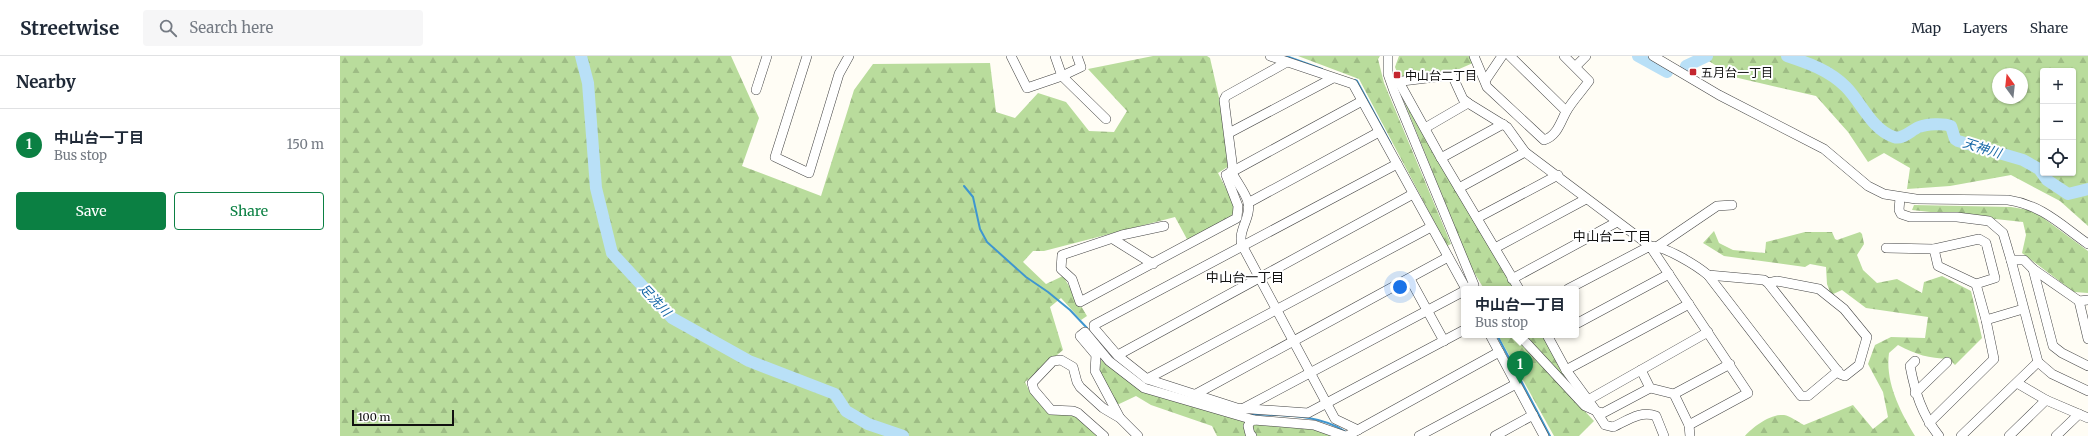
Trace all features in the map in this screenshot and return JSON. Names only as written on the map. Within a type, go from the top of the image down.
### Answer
[{"type":"street","points":[[756,90],[767,56]]},
{"type":"street","points":[[807,56],[775,157],[809,173],[839,74],[849,56]]},
{"type":"street","points":[[1011,56],[1027,88],[1062,76],[1081,67],[1077,56]]},
{"type":"street","points":[[1055,56],[1062,76],[1106,119]]},
{"type":"street","points":[[1270,56],[1353,84],[1448,257],[1468,286]]},
{"type":"street","points":[[1388,56],[1387,66],[1395,82],[1425,128],[1441,158],[1517,286]]},
{"type":"street","points":[[1474,56],[1487,87],[1544,140],[1551,138],[1562,121],[1566,111],[1589,81],[1576,66],[1564,56]]},
{"type":"street","points":[[1485,81],[1502,56]]},
{"type":"street","points":[[1510,56],[1566,111]]},
{"type":"street","points":[[1576,66],[1586,56]]},
{"type":"street","points":[[1653,56],[1664,58],[1719,95],[1824,149],[1868,186],[1884,194],[1900,198],[2008,200],[2023,202],[2043,211],[2088,244]]},
{"type":"street","points":[[1286,62],[1226,96],[1224,100],[1229,133],[1232,171],[1248,203],[1247,217],[1240,240],[1292,341],[1335,419],[1358,430]]},
{"type":"street","points":[[1395,82],[1452,75],[1463,99],[1507,126],[1525,152],[1558,175],[1586,199],[1617,222],[1654,246],[1702,270],[1708,275],[1801,396],[1808,396],[1838,371]]},
{"type":"street","points":[[1229,133],[1333,78]]},
{"type":"street","points":[[1395,82],[1469,286]]},
{"type":"street","points":[[1164,226],[1113,239],[1062,255],[1061,269],[1072,279],[1080,302],[1237,218],[1238,206],[1226,175],[1362,101]]},
{"type":"street","points":[[1425,128],[1468,103]]},
{"type":"street","points":[[1441,158],[1503,124]]},
{"type":"street","points":[[1248,203],[1379,132]]},
{"type":"street","points":[[1459,188],[1525,152]]},
{"type":"street","points":[[1120,418],[1095,370],[1096,355],[1080,336],[1094,325],[1242,245],[1397,164]]},
{"type":"street","points":[[1477,218],[1558,175]]},
{"type":"street","points":[[1118,356],[1259,277],[1413,194]]},
{"type":"street","points":[[1900,198],[1899,210],[1901,214],[1910,217],[1958,217],[1989,222],[2003,233],[2038,362],[2052,374],[2088,392]]},
{"type":"street","points":[[1495,248],[1586,199]]},
{"type":"street","points":[[1574,286],[1654,246],[1717,206],[1732,205]]},
{"type":"street","points":[[1512,279],[1617,222]]},
{"type":"street","points":[[1147,379],[1431,227]]},
{"type":"street","points":[[1113,239],[1153,264]]},
{"type":"street","points":[[1886,248],[1934,249],[1979,239],[1986,243],[1995,278],[1976,284],[1938,266],[1934,249]]},
{"type":"street","points":[[1654,246],[1669,274],[1748,393],[1689,425]]},
{"type":"street","points":[[1196,394],[1448,257]]},
{"type":"street","points":[[2011,260],[2024,260],[2032,269],[2083,301],[2088,339]]},
{"type":"street","points":[[2032,269],[2053,346],[2062,354],[2088,366]]},
{"type":"street","points":[[1579,322],[1669,274]]},
{"type":"street","points":[[1708,275],[1764,280],[1768,283],[1840,374],[1845,376],[1859,365],[1867,337],[1844,310],[1819,289],[1777,281],[1768,283]]},
{"type":"street","points":[[1410,279],[1444,341]]},
{"type":"street","points":[[1929,423],[1994,359],[1986,320],[1976,284]]},
{"type":"street","points":[[1244,408],[1426,310],[1461,293]]},
{"type":"street","points":[[1566,370],[1689,304]]},
{"type":"street","points":[[1986,320],[2023,310]]},
{"type":"street","points":[[1094,325],[1094,328],[1118,356],[1147,379],[1237,408],[1308,413],[1461,332]]},
{"type":"street","points":[[1085,332],[1109,361],[1144,388],[1254,420],[1314,425],[1346,436],[1499,352]]},
{"type":"street","points":[[1588,400],[1708,332]]},
{"type":"street","points":[[1492,338],[1544,436]]},
{"type":"street","points":[[1522,338],[1585,406],[1603,413],[1650,388],[1674,394],[1730,364]]},
{"type":"street","points":[[1552,338],[1566,370],[1606,425],[1613,427],[1641,414],[1648,413],[1656,416],[1664,436]]},
{"type":"street","points":[[1104,436],[1078,413],[1073,411],[1050,410],[1034,390],[1032,383],[1053,361],[1061,360],[1073,366],[1077,382],[1080,387],[1103,408],[1120,418],[1138,436]]},
{"type":"street","points":[[1916,361],[1910,366],[1915,393],[1929,423],[1939,436]]},
{"type":"street","points":[[1915,393],[1947,362]]},
{"type":"street","points":[[1961,436],[2038,362]]},
{"type":"street","points":[[1641,370],[1650,388]]},
{"type":"street","points":[[2017,383],[2046,400],[2088,418]]},
{"type":"street","points":[[1419,436],[1516,384]]},
{"type":"street","points":[[1674,394],[1689,425],[1690,436]]},
{"type":"street","points":[[2009,436],[2046,400]]},
{"type":"street","points":[[2056,436],[2079,414]]},
{"type":"street","points":[[1495,436],[1533,415]]},
{"type":"street","points":[[1252,436],[1248,426],[1251,420],[1254,420]]},
{"type":"green space","points":[[340,56],[731,56],[759,118],[742,166],[821,196],[854,90],[873,64],[990,63],[996,112],[1015,118],[1038,93],[1066,102],[1089,131],[1114,132],[1127,111],[1088,69],[1153,56],[1207,56],[1210,58],[1220,102],[1229,166],[1218,173],[1233,202],[1234,212],[1228,220],[1188,241],[1175,217],[1044,251],[1033,251],[1023,262],[1046,284],[1063,276],[1087,316],[1081,320],[1061,298],[1050,307],[1063,350],[1025,382],[1030,392],[1047,412],[1075,415],[1098,436],[340,436]]},
{"type":"green space","points":[[1298,56],[1380,56],[1378,59],[1384,83],[1451,244],[1447,246],[1359,79]]},
{"type":"green space","points":[[1399,56],[1470,56],[1473,63],[1450,73],[1405,79],[1397,72],[1395,67]]},
{"type":"green space","points":[[1701,56],[2088,56],[2088,226],[2060,201],[2011,175],[1950,186],[1907,189],[1910,168],[1884,153],[1868,162],[1848,132],[1816,96],[1734,77]]},
{"type":"green space","points":[[1399,89],[1515,286],[1482,286],[1472,269]]},
{"type":"green space","points":[[1914,205],[2011,207],[2029,210],[2042,217],[2088,251],[2088,293],[2074,292],[2022,253],[2026,235],[2023,222],[1912,210]]},
{"type":"green space","points":[[1714,231],[1719,243],[1733,250],[1765,253],[1766,242],[1805,232],[1832,232],[1837,240],[1860,232],[1862,234],[1864,244],[1857,255],[1863,270],[1877,283],[1897,279],[1922,293],[1924,282],[1942,276],[1971,291],[1982,338],[1955,365],[1949,359],[1923,355],[1898,345],[1889,353],[1889,375],[1895,396],[1904,417],[1915,436],[1745,436],[1757,425],[1779,415],[1784,415],[1804,425],[1853,405],[1873,429],[1888,417],[1883,392],[1868,364],[1875,345],[1891,337],[1925,338],[1928,317],[1866,308],[1842,290],[1831,295],[1827,284],[1826,267],[1810,264],[1805,267],[1724,256],[1703,243]]},
{"type":"green space","points":[[1500,338],[1517,338],[1594,421],[1579,436],[1554,436]]},
{"type":"green space","points":[[1528,338],[1546,338],[1576,389],[1571,386]]},
{"type":"green space","points":[[1102,357],[1143,392],[1317,430],[1332,436],[1217,436],[1212,426],[1151,405],[1136,396],[1117,405],[1099,371]]},
{"type":"waterway","name":"足洗川","points":[[581,56],[588,83],[596,188],[612,253],[672,318],[749,361],[835,394],[846,411],[868,424],[903,436]]},
{"type":"waterway","points":[[1286,56],[1322,69]]},
{"type":"waterway","name":"天神川","points":[[1638,56],[1667,72]]},
{"type":"waterway","name":"天神川","points":[[1686,66],[1707,56]]},
{"type":"waterway","name":"天神川","points":[[1787,56],[1803,61],[1833,76],[1846,87],[1873,122],[1879,128],[1894,137],[1897,138],[1904,136],[1922,126],[1935,124],[1948,125],[1951,126],[1955,139],[1958,141],[2023,160],[2039,169],[2047,180],[2068,194],[2088,189]]},
{"type":"waterway","points":[[1355,80],[1357,81],[1391,144]]},
{"type":"waterway","points":[[964,186],[973,197],[980,229],[987,242],[1026,277],[1048,292],[1070,310],[1087,328]]},
{"type":"waterway","points":[[1499,338],[1550,436]]},
{"type":"waterway","points":[[1249,414],[1312,418],[1324,421],[1346,432]]},
{"type":"place","name":"五月台一丁目","points":[[1693,72]]},
{"type":"place","name":"中山台二丁目","points":[[1397,75]]},
{"type":"place","name":"中山台一丁目","points":[[1520,384]]},
{"type":"district","name":"中山台二丁目","points":[[1612,236]]},
{"type":"district","name":"中山台一丁目","points":[[1245,277]]}]
